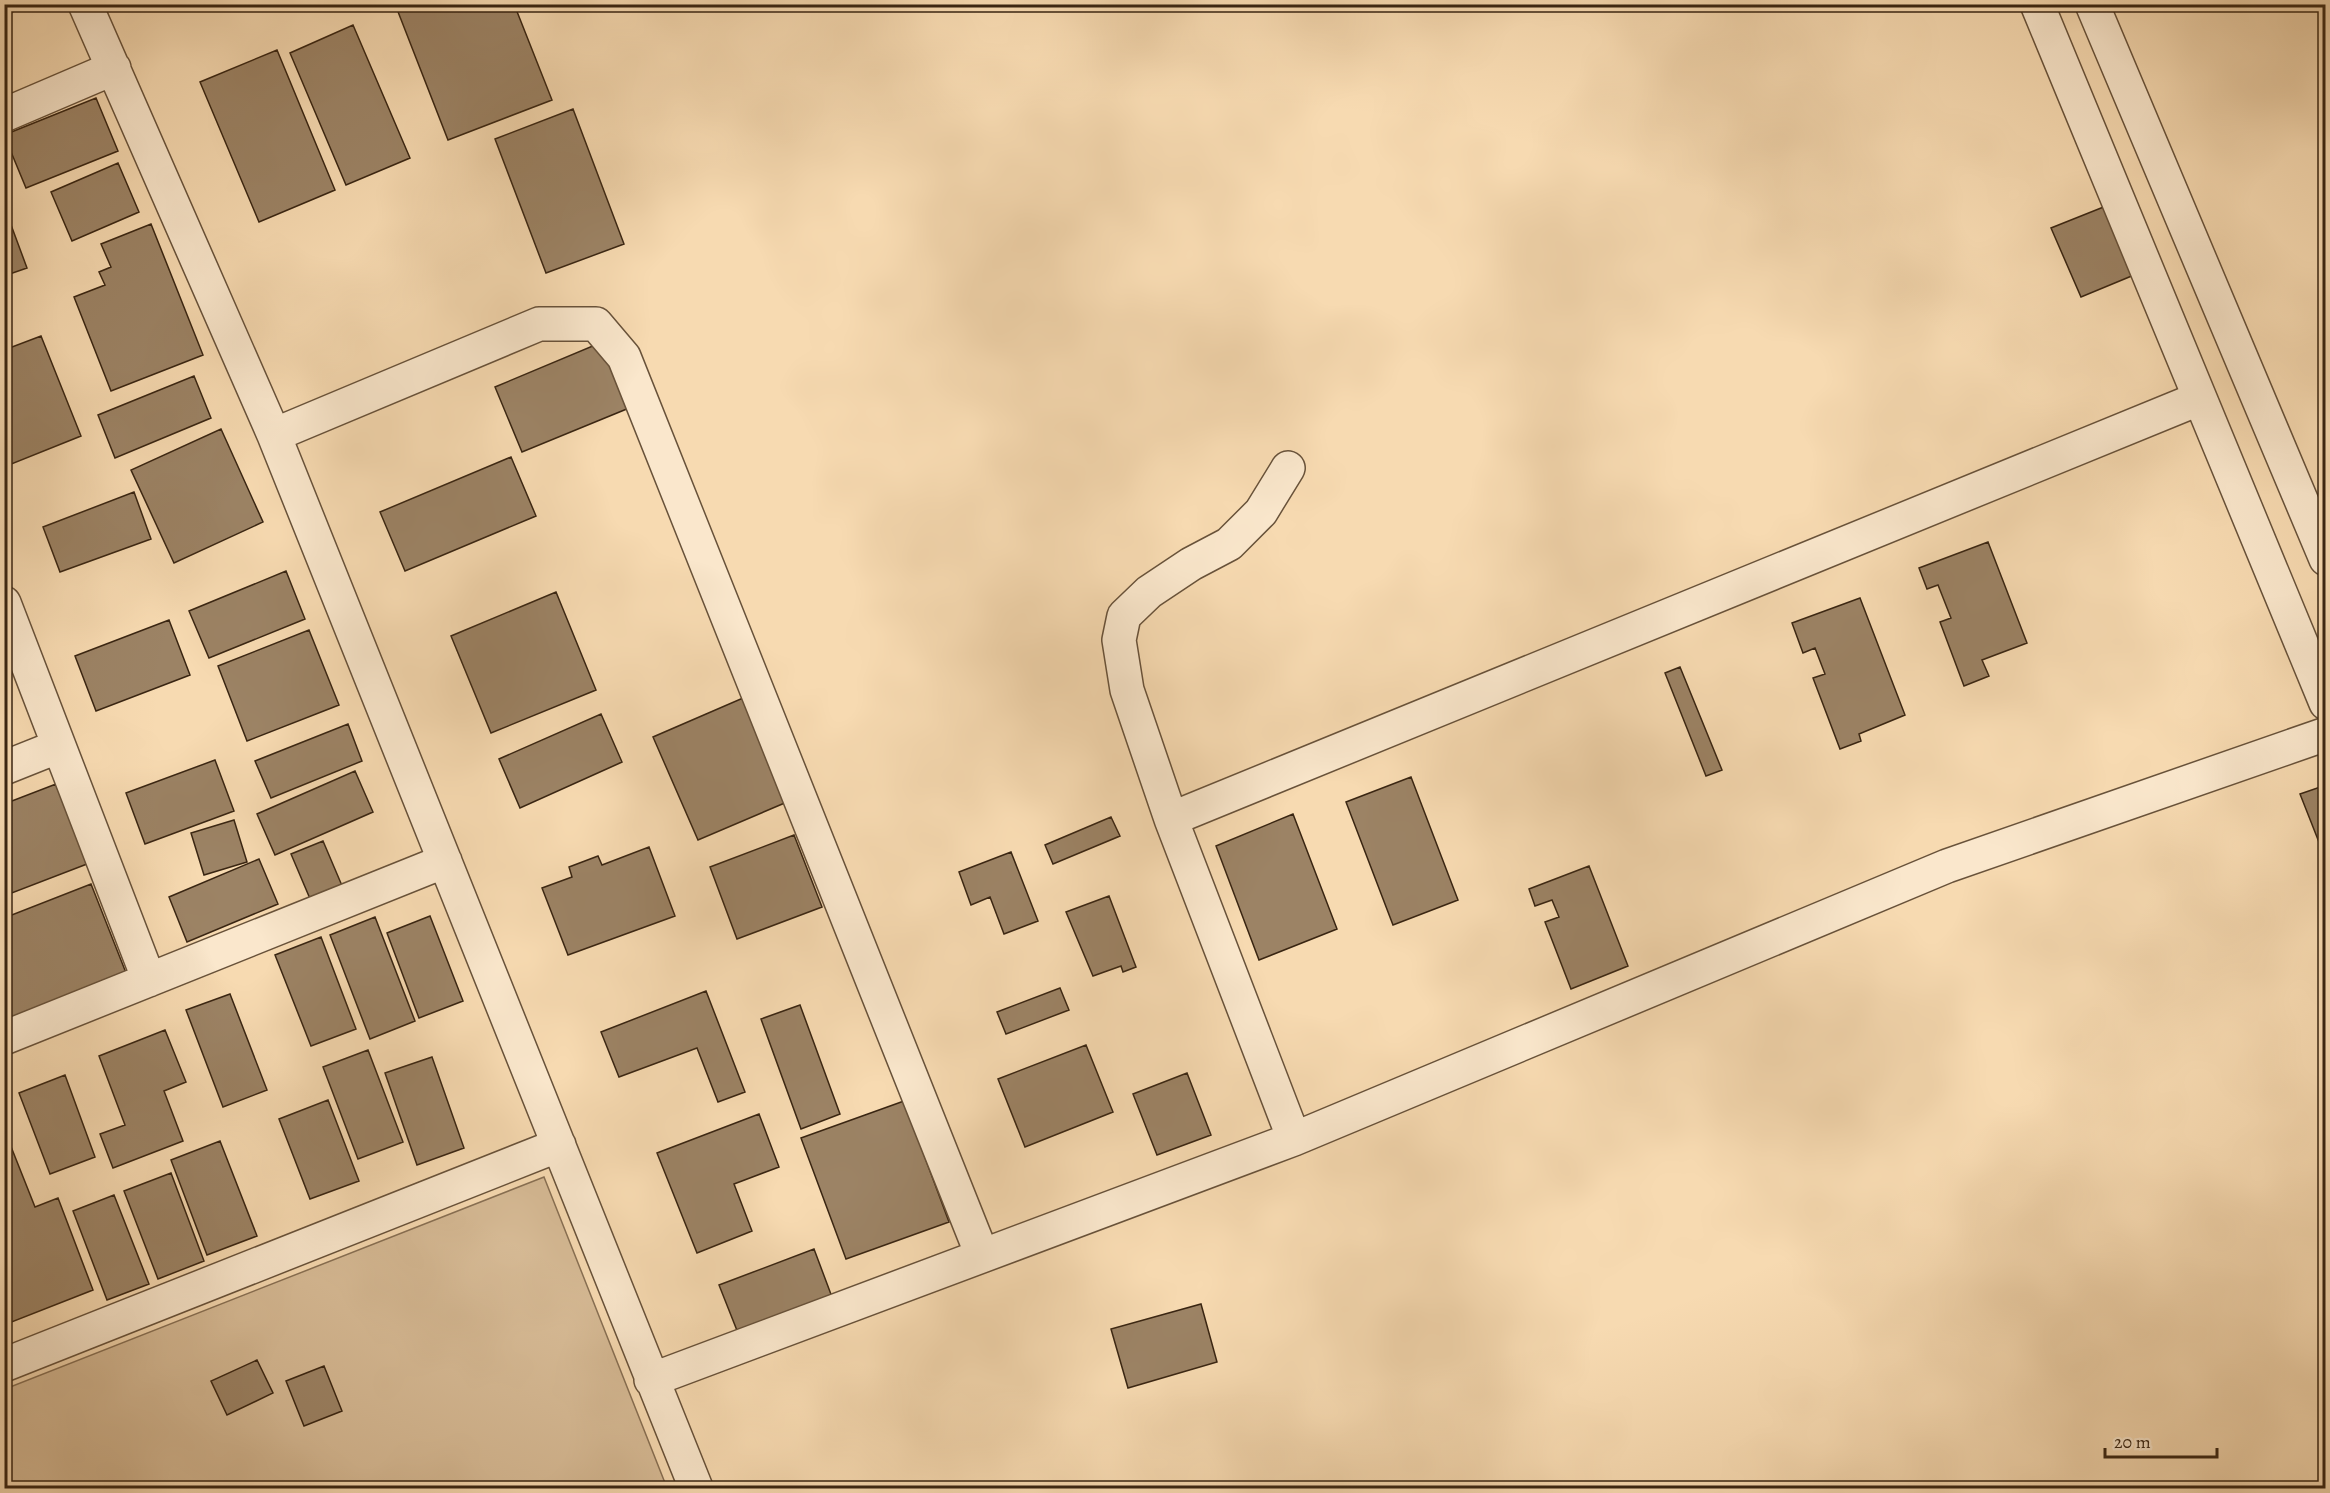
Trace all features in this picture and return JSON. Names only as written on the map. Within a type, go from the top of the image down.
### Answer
[{"type":"street","points":[[84,4],[274,435],[696,1488]]},
{"type":"street","points":[[2037,4],[2325,704]]},
{"type":"street","points":[[2092,4],[2325,559]]},
{"type":"street","points":[[4,115],[114,68]]},
{"type":"street","points":[[274,435],[539,324],[596,324],[624,357],[982,1255]]},
{"type":"street","points":[[1171,819],[2198,399]]},
{"type":"street","points":[[1288,468],[1261,512],[1229,544],[1191,564],[1149,592],[1124,616],[1119,640],[1127,690],[1171,819],[1294,1139]]},
{"type":"street","points":[[4,603],[149,980]]},
{"type":"street","points":[[651,1380],[1294,1139],[1947,866],[2325,734]]},
{"type":"street","points":[[4,768],[59,746]]},
{"type":"street","points":[[4,1038],[445,861]]},
{"type":"street","points":[[4,1365],[559,1145]]},
{"type":"lane","points":[[4,8],[8,4]]},
{"type":"shaded area","points":[[544,1177],[667,1488],[5,1488],[5,1389]]},
{"type":"building","points":[[395,4],[514,4],[552,100],[448,140]]},
{"type":"building","points":[[353,25],[410,158],[346,185],[290,53]]},
{"type":"building","points":[[277,50],[335,190],[259,222],[200,82]]},
{"type":"building","points":[[96,98],[118,151],[26,188],[4,135]]},
{"type":"building","points":[[573,109],[624,244],[546,273],[495,139]]},
{"type":"building","points":[[118,163],[139,212],[72,241],[51,192]]},
{"type":"building","points":[[4,206],[27,268],[4,276]]},
{"type":"building","points":[[2106,206],[2134,275],[2081,297],[2051,228]]},
{"type":"building","points":[[151,224],[203,355],[111,391],[74,297],[105,285],[99,272],[111,267],[101,244]]},
{"type":"building","points":[[41,336],[81,436],[4,467],[4,350]]},
{"type":"building","points":[[607,340],[634,406],[522,452],[495,387]]},
{"type":"building","points":[[194,376],[211,418],[115,458],[98,415]]},
{"type":"building","points":[[221,429],[263,522],[174,563],[131,470]]},
{"type":"building","points":[[511,457],[536,516],[405,571],[380,512]]},
{"type":"building","points":[[134,492],[151,539],[60,572],[43,527]]},
{"type":"building","points":[[1988,542],[2027,643],[1982,660],[1989,676],[1964,686],[1940,622],[1951,618],[1938,585],[1927,589],[1919,568]]},
{"type":"building","points":[[286,571],[305,619],[209,658],[189,611]]},
{"type":"building","points":[[556,592],[596,690],[491,733],[451,636]]},
{"type":"building","points":[[1860,598],[1905,715],[1859,734],[1861,741],[1840,749],[1813,678],[1825,674],[1815,648],[1803,653],[1792,623]]},
{"type":"building","points":[[169,620],[190,675],[96,711],[75,656]]},
{"type":"building","points":[[309,630],[339,705],[247,741],[218,666]]},
{"type":"building","points":[[1680,667],[1722,770],[1706,776],[1665,673]]},
{"type":"building","points":[[743,698],[787,802],[698,840],[653,737]]},
{"type":"building","points":[[601,714],[622,762],[520,808],[499,759]]},
{"type":"building","points":[[348,724],[362,761],[271,798],[255,761]]},
{"type":"building","points":[[215,760],[234,811],[145,844],[126,793]]},
{"type":"building","points":[[355,771],[373,812],[275,855],[257,814]]},
{"type":"building","points":[[1411,777],[1458,900],[1393,925],[1346,802]]},
{"type":"building","points":[[56,784],[87,864],[4,896],[4,804]]},
{"type":"building","points":[[2326,785],[2326,860],[2300,794]]},
{"type":"building","points":[[1293,814],[1337,929],[1259,960],[1216,846]]},
{"type":"building","points":[[1111,817],[1120,836],[1053,864],[1045,845]]},
{"type":"building","points":[[234,820],[247,862],[204,875],[191,833]]},
{"type":"building","points":[[794,835],[822,907],[737,939],[710,867]]},
{"type":"building","points":[[323,841],[343,888],[311,901],[291,854]]},
{"type":"building","points":[[649,847],[675,916],[568,955],[542,888],[572,877],[569,867],[598,856],[602,865]]},
{"type":"building","points":[[1011,852],[1038,921],[1004,934],[990,897],[971,905],[959,872]]},
{"type":"building","points":[[259,859],[278,904],[187,942],[169,897]]},
{"type":"building","points":[[1589,866],[1628,966],[1571,989],[1545,922],[1559,917],[1552,900],[1535,906],[1529,889]]},
{"type":"building","points":[[91,884],[130,983],[4,1031],[4,918]]},
{"type":"building","points":[[1109,896],[1136,967],[1123,972],[1121,966],[1093,976],[1066,912]]},
{"type":"building","points":[[430,916],[463,1001],[419,1018],[387,933]]},
{"type":"building","points":[[375,917],[415,1021],[370,1039],[330,935]]},
{"type":"building","points":[[321,937],[356,1029],[311,1046],[275,955]]},
{"type":"building","points":[[1060,988],[1069,1010],[1006,1034],[997,1012]]},
{"type":"building","points":[[706,991],[745,1092],[718,1102],[697,1048],[619,1077],[601,1032]]},
{"type":"building","points":[[230,994],[267,1090],[223,1107],[186,1010]]},
{"type":"building","points":[[800,1005],[840,1114],[801,1129],[761,1019]]},
{"type":"building","points":[[165,1030],[186,1082],[164,1091],[183,1141],[113,1168],[100,1134],[125,1125],[99,1056]]},
{"type":"building","points":[[1086,1045],[1113,1112],[1025,1147],[998,1079]]},
{"type":"building","points":[[368,1050],[403,1142],[358,1159],[323,1067]]},
{"type":"building","points":[[432,1057],[464,1148],[417,1165],[385,1073]]},
{"type":"building","points":[[1187,1073],[1211,1135],[1157,1155],[1133,1094]]},
{"type":"building","points":[[65,1075],[95,1157],[50,1174],[19,1093]]},
{"type":"building","points":[[328,1100],[359,1181],[310,1199],[279,1119]]},
{"type":"building","points":[[904,1101],[949,1222],[846,1259],[801,1138]]},
{"type":"building","points":[[759,1114],[779,1167],[734,1184],[752,1231],[697,1253],[657,1153]]},
{"type":"building","points":[[4,1129],[35,1207],[58,1198],[93,1290],[4,1325]]},
{"type":"building","points":[[220,1141],[257,1236],[207,1255],[171,1160]]},
{"type":"building","points":[[171,1173],[204,1261],[158,1279],[124,1191]]},
{"type":"building","points":[[114,1195],[149,1284],[107,1300],[73,1211]]},
{"type":"building","points":[[814,1249],[832,1297],[738,1333],[719,1285]]},
{"type":"building","points":[[1201,1304],[1217,1362],[1128,1388],[1111,1329]]},
{"type":"building","points":[[257,1360],[273,1393],[227,1415],[211,1381]]},
{"type":"building","points":[[324,1366],[342,1411],[304,1426],[286,1381]]}]
